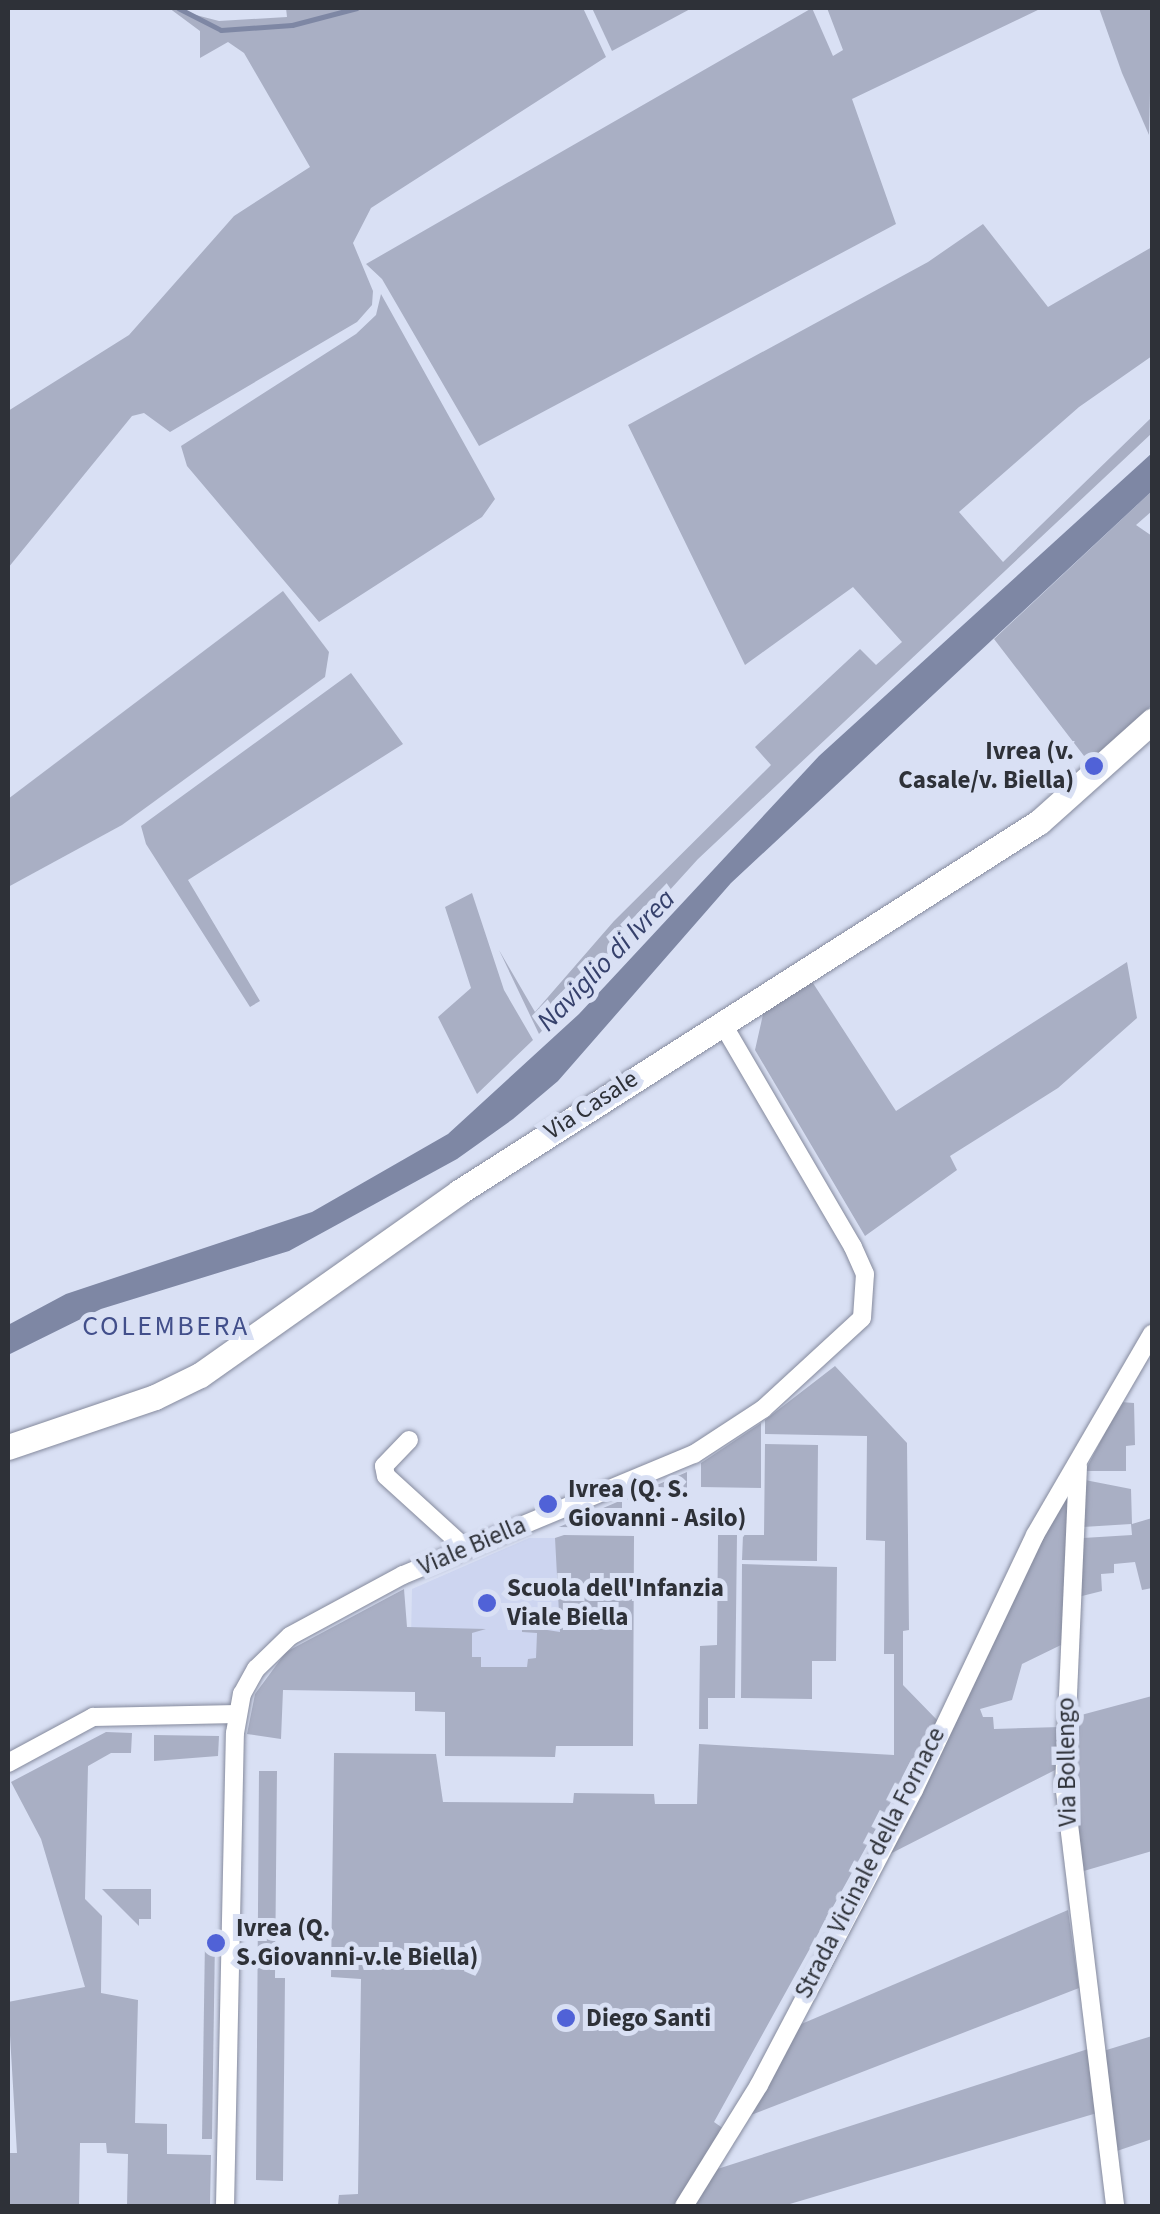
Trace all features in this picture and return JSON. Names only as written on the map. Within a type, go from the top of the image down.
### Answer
[{"type":"main road","name":"Via Casale","points":[[8,1448],[155,1397],[200,1374],[459,1192],[1039,822],[1152,720]]},
{"type":"street","name":"Viale Biella","points":[[225,2206],[237,1714],[242,1694],[274,1648],[464,1547],[694,1454],[778,1397],[862,1318],[865,1274],[722,1023]]},
{"type":"street","name":"Via Bollengo","points":[[1114,2206],[1064,1794],[1078,1464],[1152,1334]]},
{"type":"street","points":[[410,1440],[384,1466],[386,1476],[464,1547]]},
{"type":"street","name":"Strada Vicinale della Fornace","points":[[684,2206],[759,2085],[914,1790],[984,1634],[1078,1464]]},
{"type":"street","points":[[8,1762],[93,1718],[237,1714]]},
{"type":"shaded area","points":[[169,8],[219,21],[287,17],[286,8],[583,8],[606,57],[371,208],[353,243],[373,291],[372,305],[357,322],[170,432],[144,413],[132,416],[8,568],[8,411],[129,335],[234,216],[310,167],[244,53],[228,42],[200,58],[200,31]]},
{"type":"shaded area","points":[[592,8],[692,8],[612,51]]},
{"type":"shaded area","points":[[812,8],[833,56],[843,50],[827,8],[1042,8],[852,99],[896,224],[479,446],[382,279],[366,264]]},
{"type":"shaded area","points":[[1099,8],[1152,8],[1149,135],[1122,73]]},
{"type":"shaded area","points":[[983,224],[1048,307],[1152,247],[1152,356],[1079,407],[959,512],[1003,562],[1152,417],[1152,433],[698,859],[539,1034],[499,950],[535,1012],[614,921],[771,765],[755,747],[860,649],[876,665],[902,642],[853,587],[745,665],[628,425],[928,262]]},
{"type":"shaded area","points":[[381,294],[495,499],[482,517],[319,622],[187,466],[181,446],[356,334],[376,315]]},
{"type":"shaded area","points":[[1152,453],[1152,491],[731,883],[558,1081],[513,1119],[457,1159],[289,1251],[101,1309],[8,1355],[8,1325],[66,1294],[312,1212],[448,1134],[579,1014],[819,756]]},
{"type":"shaded area","points":[[1152,491],[1152,511],[1136,525],[1152,536],[1152,705],[1091,765],[994,639]]},
{"type":"shaded area","points":[[283,591],[329,652],[325,677],[122,825],[8,887],[8,799]]},
{"type":"shaded area","points":[[351,673],[403,744],[188,880],[260,1001],[250,1007],[146,844],[141,826]]},
{"type":"shaded area","points":[[472,893],[504,990],[533,1040],[477,1094],[438,1017],[471,988],[445,907]]},
{"type":"shaded area","points":[[1127,962],[1137,1018],[1058,1088],[950,1156],[957,1170],[865,1236],[755,1050],[764,1010],[811,980],[896,1111]]},
{"type":"shaded area","name":"Diego Santi","points":[[835,1366],[907,1443],[909,1630],[903,1631],[903,1685],[938,1721],[921,1762],[913,1762],[714,2122],[724,2129],[680,2206],[247,2206],[338,2205],[339,2195],[358,2194],[361,1979],[331,1977],[334,1753],[436,1754],[443,1802],[573,1803],[574,1793],[654,1794],[655,1804],[697,1804],[699,1744],[894,1755],[894,1654],[884,1654],[885,1541],[866,1540],[867,1436],[765,1434],[765,1420]]},
{"type":"shaded area","points":[[1121,1402],[1134,1403],[1135,1445],[1126,1446],[1126,1471],[1085,1471]]},
{"type":"shaded area","points":[[761,1423],[761,1488],[701,1487],[701,1463]]},
{"type":"shaded area","points":[[765,1444],[818,1445],[817,1561],[742,1560],[743,1535],[764,1535]]},
{"type":"shaded area","points":[[687,1472],[687,1488],[656,1487],[655,1500],[622,1500],[622,1528],[559,1527]]},
{"type":"shaded area","points":[[1085,1480],[1131,1489],[1132,1524],[1152,1518],[1152,1588],[1142,1590],[1135,1562],[1114,1564],[1114,1573],[1101,1574],[1102,1591],[1078,1597],[1083,1538],[1132,1535],[1131,1524],[1083,1527]]},
{"type":"shaded area","points":[[1072,1489],[1063,1644],[1022,1664],[1012,1700],[980,1709],[983,1717],[993,1717],[994,1729],[1060,1727],[1059,1768],[882,1858],[1047,1522]]},
{"type":"shaded area","points":[[718,1535],[737,1535],[735,1698],[708,1698],[708,1729],[699,1729],[700,1646],[717,1645]]},
{"type":"shaded area","points":[[634,1536],[633,1746],[556,1746],[555,1757],[445,1756],[445,1712],[415,1711],[415,1692],[283,1690],[281,1739],[247,1734],[255,1694],[286,1652],[404,1589],[407,1627],[486,1629],[472,1633],[472,1657],[481,1657],[481,1667],[527,1667],[528,1659],[536,1658],[537,1633],[522,1632],[522,1626],[560,1632],[555,1538]]},
{"type":"shaded area","name":"Scuola dell'Infanzia Viale Biella","points":[[529,1538],[564,1538],[562,1686],[410,1684],[412,1589]]},
{"type":"shaded area","points":[[742,1564],[837,1567],[836,1661],[812,1661],[812,1699],[741,1698]]},
{"type":"shaded area","points":[[1152,1696],[1152,1851],[1077,1873],[1070,1718]]},
{"type":"shaded area","points":[[106,1732],[132,1733],[131,1753],[111,1753],[88,1766],[85,1899],[102,1916],[101,1993],[138,2000],[135,2123],[167,2124],[167,2154],[211,2155],[210,2206],[127,2206],[128,2154],[107,2153],[106,2143],[80,2143],[79,2206],[8,2206],[8,2153],[17,2153],[8,2002],[85,1987],[41,1839],[11,1782]]},
{"type":"shaded area","points":[[154,1735],[219,1736],[218,1756],[154,1761]]},
{"type":"shaded area","points":[[259,1771],[277,1771],[275,1978],[285,1978],[283,2181],[256,2180]]},
{"type":"shaded area","points":[[102,1889],[151,1889],[151,1919],[139,1919],[139,1926]]},
{"type":"shaded area","points":[[1068,1910],[1079,1988],[743,2118],[792,2028]]},
{"type":"shaded area","points":[[205,1939],[215,1939],[212,2139],[202,2139]]},
{"type":"shaded area","points":[[1152,2036],[1152,2139],[1114,2152],[1100,2052]]},
{"type":"shaded area","points":[[1088,2049],[1097,2113],[783,2206],[689,2206],[705,2173]]},
{"type":"waterway","points":[[178,8],[221,30],[292,25],[357,8]]},
{"type":"place","name":"Ivrea (v. Casale/v. Biella)","points":[[1094,766]]},
{"type":"place","name":"Ivrea (Q. S. Giovanni - Asilo)","points":[[548,1504]]},
{"type":"place","name":"Scuola dell'Infanzia Viale Biella","points":[[487,1603]]},
{"type":"place","name":"Ivrea (Q. S.Giovanni-v.le Biella)","points":[[216,1943]]},
{"type":"place","name":"Diego Santi","points":[[566,2018]]},
{"type":"district","name":"COLEMBERA","points":[[166,1326]]},
{"type":"water label","name":"Naviglio di Ivrea","points":[[606,960]]}]
